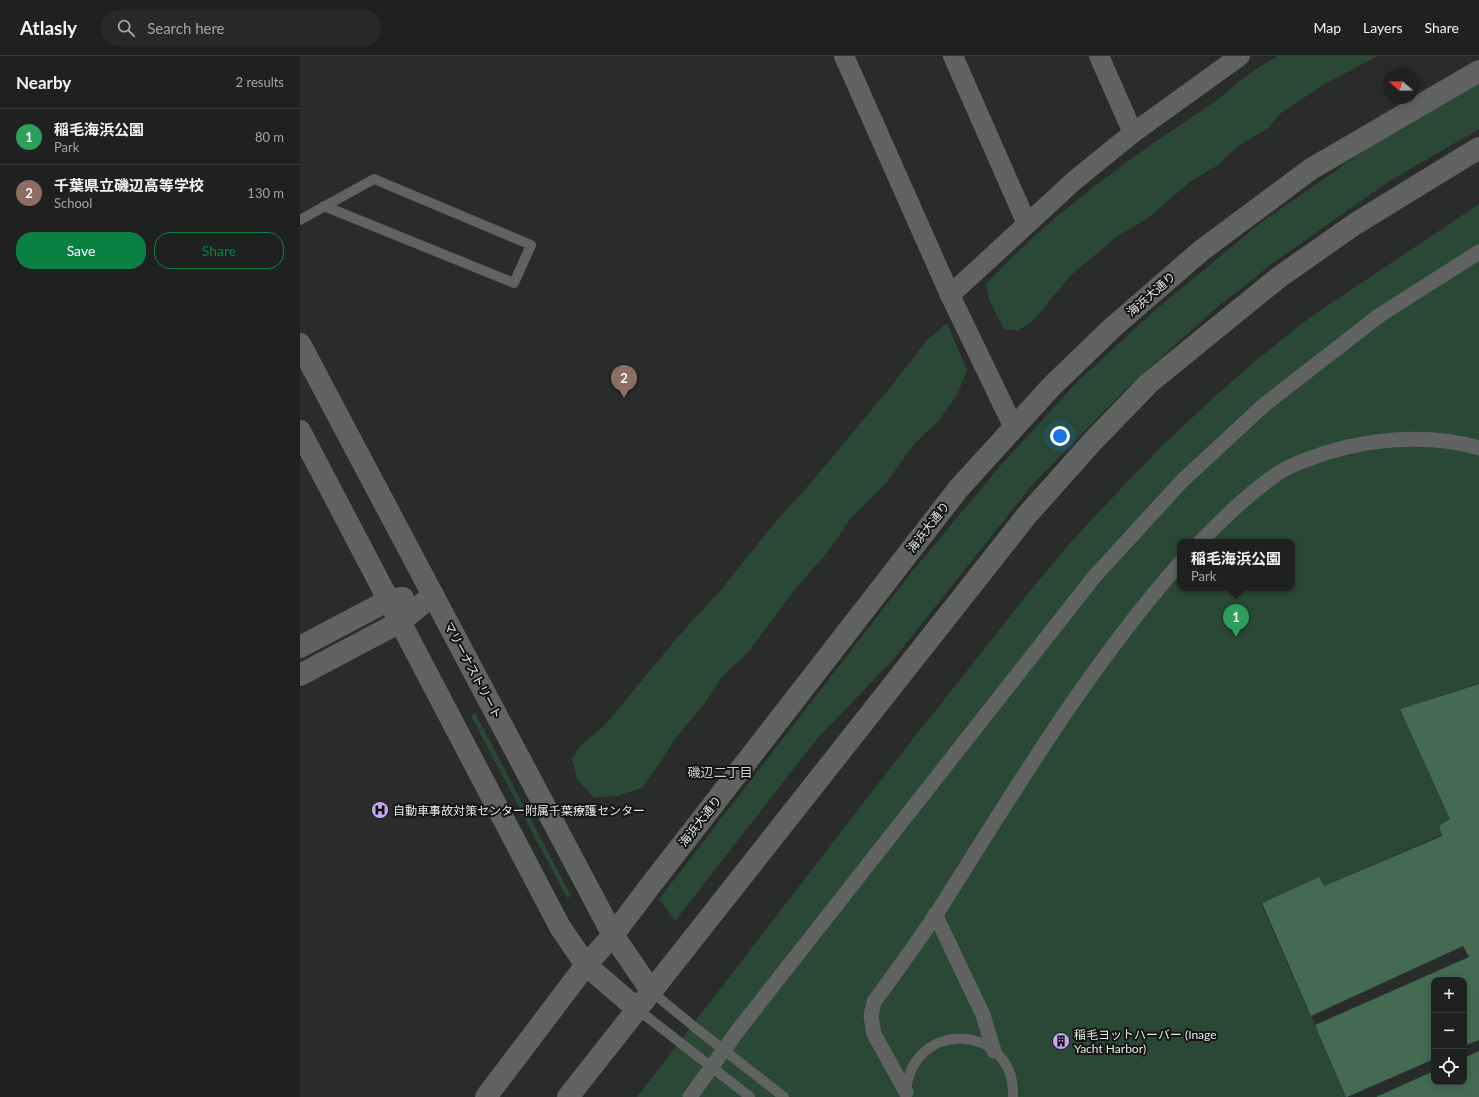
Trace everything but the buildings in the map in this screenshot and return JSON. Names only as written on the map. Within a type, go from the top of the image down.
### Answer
[{"type":"street","points":[[844,56],[950,295],[1014,428]]},
{"type":"street","points":[[953,56],[1027,224]]},
{"type":"street","points":[[1099,56],[1133,133]]},
{"type":"street","points":[[950,295],[1074,180],[1133,133],[1240,56]]},
{"type":"street","name":"海浜大通り","points":[[486,1097],[586,965],[613,935],[954,494],[1051,387],[1112,328],[1202,250],[1311,169],[1479,71]]},
{"type":"street","points":[[568,1097],[1027,515],[1093,441],[1149,383],[1284,274],[1355,224],[1479,148]]},
{"type":"street","points":[[690,1097],[723,1050],[953,754],[1094,577],[1182,481],[1264,405],[1374,320],[1479,252]]},
{"type":"street","name":"マリーナストリート","points":[[300,344],[613,935],[652,992]]},
{"type":"street","points":[[300,431],[560,927],[586,965],[637,1009]]},
{"type":"street","points":[[1203,539],[1239,502],[1284,469],[1323,453],[1361,443],[1423,439],[1460,442],[1479,448]]},
{"type":"street","points":[[906,1095],[874,1034],[871,1016],[874,1002],[936,914],[1040,750],[1118,639],[1177,567]]},
{"type":"street","points":[[300,646],[389,600],[433,595]]},
{"type":"street","points":[[300,675],[400,622],[433,595]]},
{"type":"street","points":[[936,914],[983,1016],[994,1051]]},
{"type":"lane","points":[[300,220],[324,206],[374,179],[531,245],[514,283],[324,206]]},
{"type":"lane","points":[[652,992],[784,1097]]},
{"type":"lane","points":[[637,1009],[750,1097]]},
{"type":"lane","points":[[906,1095],[907,1079],[920,1056],[930,1047],[942,1041],[955,1038],[968,1039],[982,1043],[994,1051],[1004,1061],[1010,1074],[1013,1097]]},
{"type":"shaded area","points":[[1278,56],[1378,56],[1326,83],[1281,113],[1268,128],[1240,145],[1215,167],[1191,181],[1148,218],[1118,236],[1071,275],[1033,321],[1017,331],[1004,329],[989,300],[986,284],[1012,258],[1038,233],[1095,186],[1124,164],[1214,102],[1261,66]]},
{"type":"shaded area","points":[[1479,83],[1479,129],[1388,182],[1273,263],[1214,310],[1125,390],[1033,484],[892,661],[816,740],[675,921],[659,899],[910,574],[1000,466],[1077,382],[1154,311],[1259,224],[1369,147]]},
{"type":"shaded area","points":[[1479,204],[1479,683],[1400,709],[1450,819],[1439,826],[1441,835],[1324,886],[1319,877],[1261,903],[1346,1097],[637,1097],[901,754],[1030,591],[1070,543],[1160,448],[1213,398],[1309,318]]},
{"type":"shaded area","points":[[947,323],[967,370],[957,395],[940,419],[915,443],[887,482],[851,518],[826,554],[795,589],[749,651],[720,679],[705,703],[674,740],[642,788],[616,796],[594,798],[577,779],[572,759],[580,746],[605,725],[676,639],[720,591],[768,531],[814,479],[893,384],[927,340]]},
{"type":"shaded area","points":[[1479,684],[1479,1097],[1346,1097],[1262,903],[1319,877],[1324,886],[1442,836],[1439,826],[1450,819],[1400,709]]},
{"type":"shaded area","points":[[475,713],[571,896],[567,898],[471,716]]},
{"type":"pier","points":[[1463,946],[1469,957],[1315,1025],[1311,1016]]},
{"type":"pier","points":[[1479,1040],[1479,1051],[1467,1057],[1467,1045]]},
{"type":"pier","points":[[1431,1060],[1431,1072],[1376,1097],[1347,1097]]},
{"type":"place","name":"千葉県立磯辺高等学校","points":[[624,398]]},
{"type":"place","name":"稲毛海浜公園","points":[[1236,637]]},
{"type":"place","name":"自動車事故対策センター附属千葉療護センター","points":[[380,810]]},
{"type":"place","name":"稲毛ヨットハーバー (Inage Yacht Harbor)","points":[[1061,1041]]},
{"type":"district","name":"磯辺二丁目","points":[[720,772]]}]
